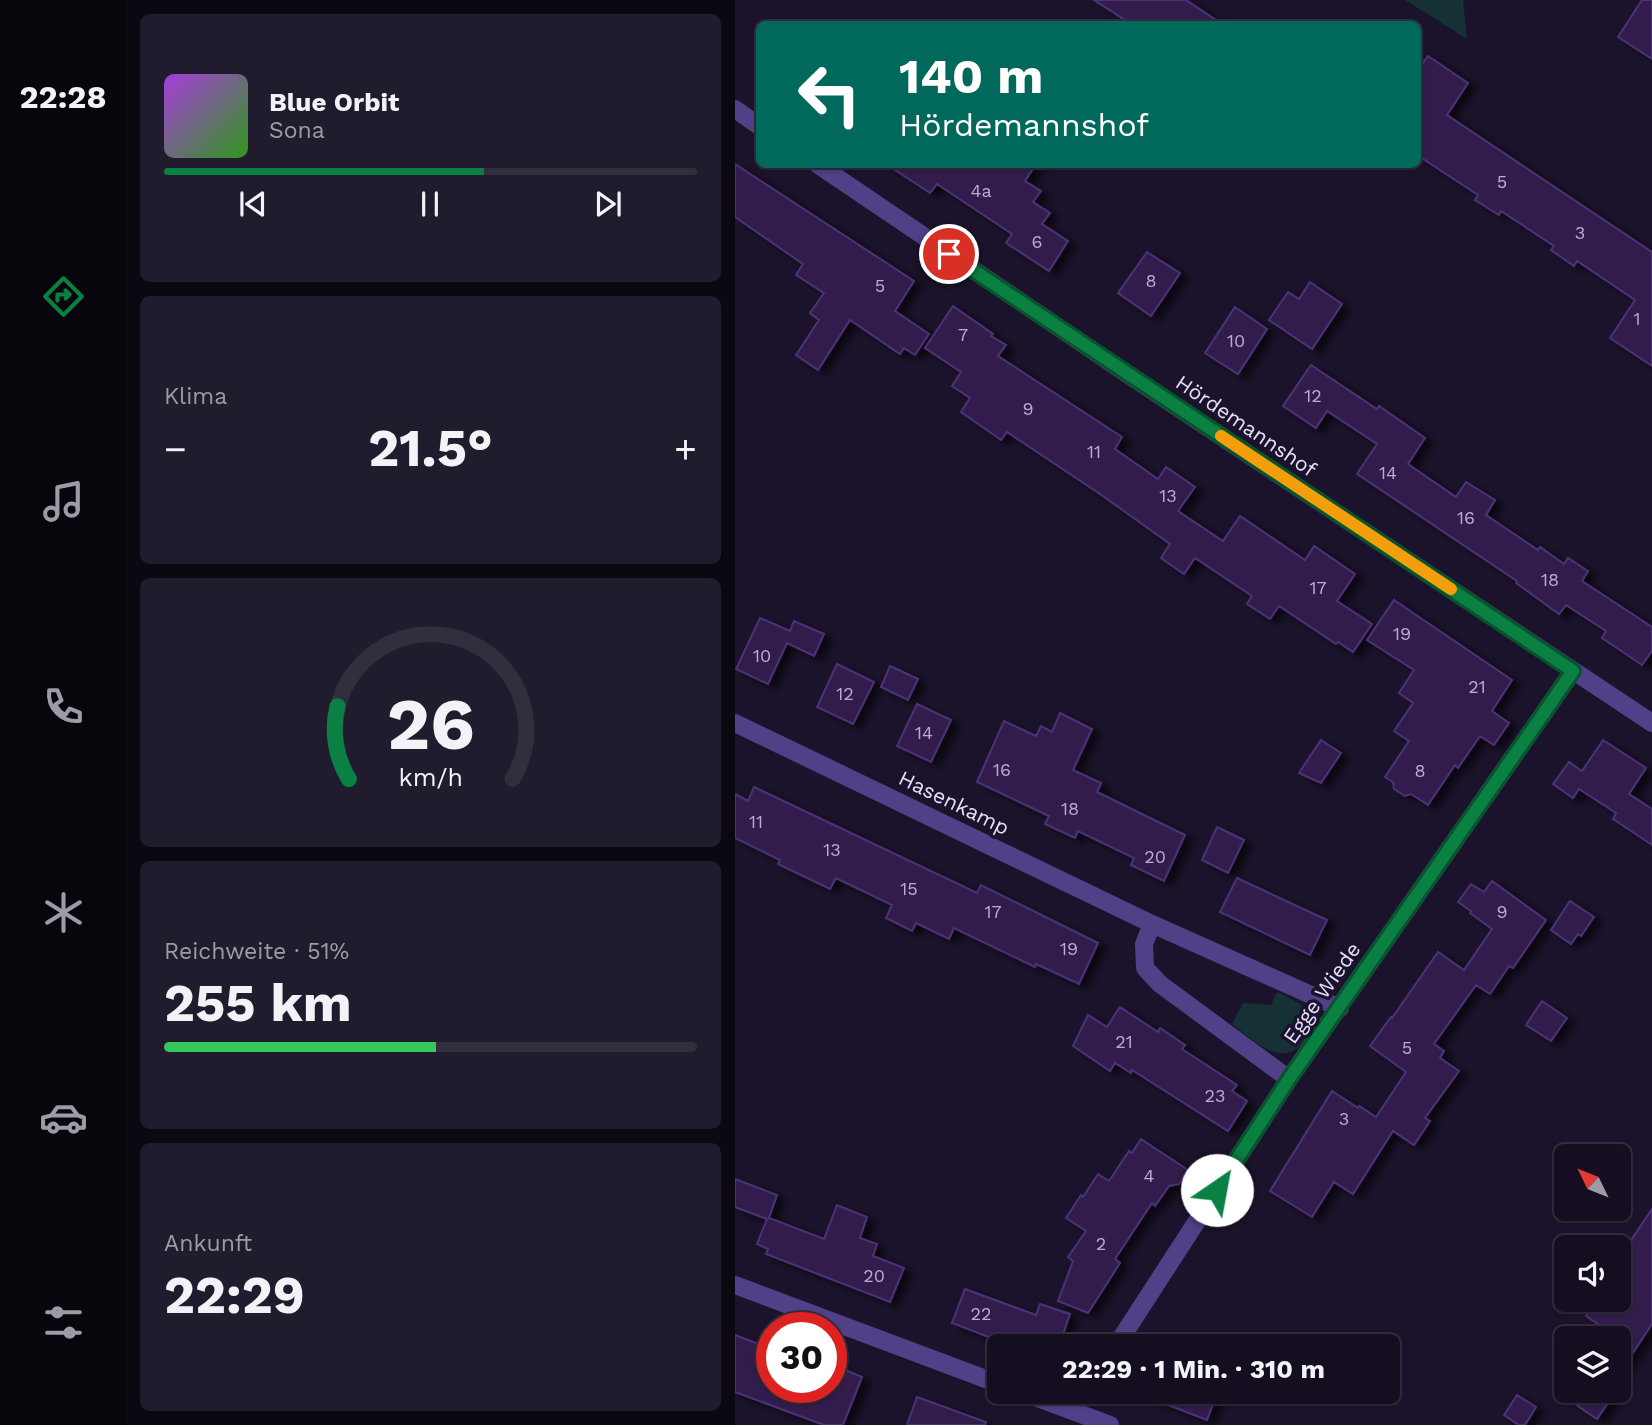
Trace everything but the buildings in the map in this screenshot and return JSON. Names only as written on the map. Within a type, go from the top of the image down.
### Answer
[{"type":"street","points":[[735,109],[756,124]]},
{"type":"street","name":"Hördemannshof","points":[[823,168],[1137,381],[1652,723]]},
{"type":"street","name":"Egge Wiede","points":[[1124,1334],[1289,1079],[1573,671]]},
{"type":"street","name":"Hasenkamp","points":[[735,723],[1152,924],[1340,1008]]},
{"type":"street","points":[[1152,924],[1144,944],[1145,968],[1152,976],[1289,1079]]},
{"type":"street","points":[[735,1284],[987,1379]]},
{"type":"street","points":[[1054,1404],[1109,1425]]},
{"type":"street","points":[[1073,1411],[1078,1404]]},
{"type":"green space","points":[[1405,0],[1463,0],[1467,39]]},
{"type":"green space","points":[[1277,992],[1302,1006],[1312,1020],[1312,1027],[1305,1041],[1300,1047],[1286,1053],[1266,1049],[1232,1024],[1243,1003],[1271,1005]]},
{"type":"slow traffic","points":[[1221,436],[1451,589]]},
{"type":"route","points":[[949,254],[1573,671],[1289,1079],[1217,1190]]}]
